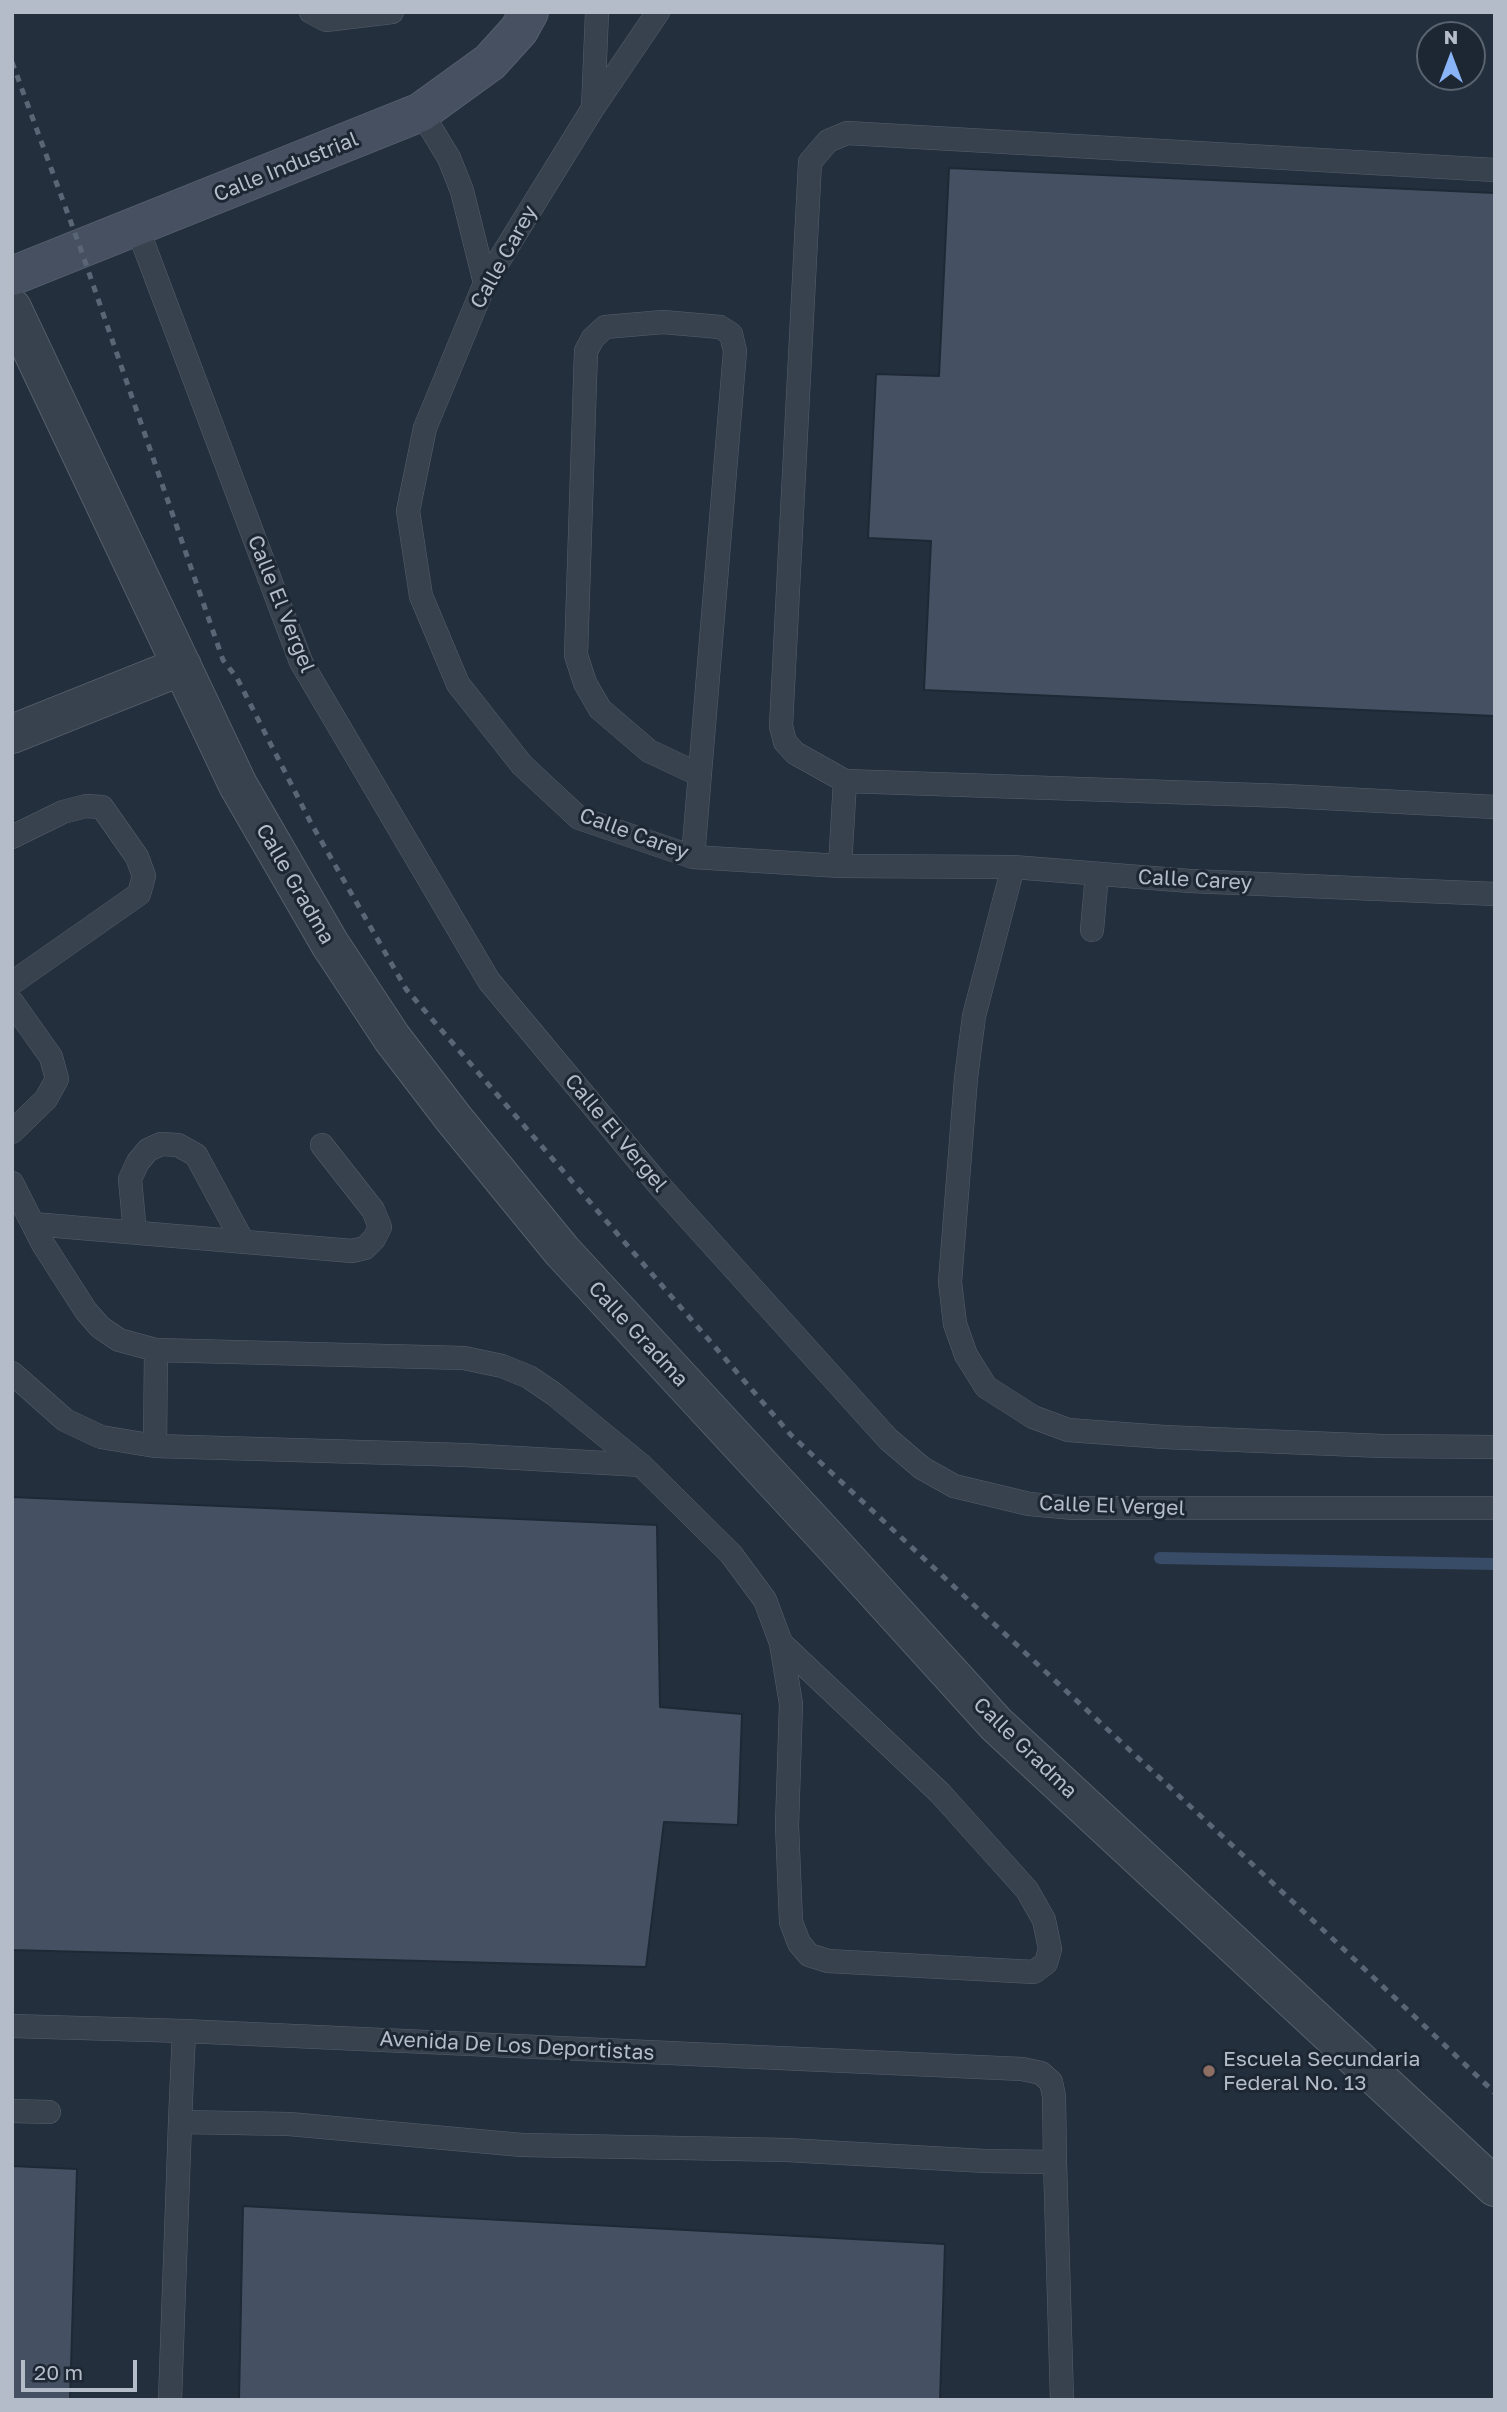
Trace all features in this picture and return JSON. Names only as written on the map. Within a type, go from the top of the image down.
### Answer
[{"type":"main road","name":"Calle Industrial","points":[[12,276],[421,112],[490,62],[519,30],[529,12]]},
{"type":"street","name":"Calle Gradma","points":[[12,308],[238,785],[330,944],[392,1038],[454,1119],[562,1251],[996,1724],[1495,2187]]},
{"type":"street","points":[[12,734],[182,666]]},
{"type":"lane","points":[[311,12],[326,20],[392,12]]},
{"type":"lane","points":[[593,108],[597,12]]},
{"type":"lane","name":"Calle Carey","points":[[658,12],[593,108],[485,283],[425,428],[408,511],[421,596],[458,684],[522,765],[579,818],[693,858],[840,866],[1013,867],[1190,881],[1495,894]]},
{"type":"lane","points":[[421,112],[449,158],[462,191],[485,283]]},
{"type":"lane","points":[[1495,170],[847,134],[828,141],[810,162],[781,726],[785,742],[794,752],[845,781],[1300,797],[1495,807]]},
{"type":"lane","name":"Calle El Vergel","points":[[138,227],[301,662],[489,981],[659,1185],[888,1439],[922,1468],[954,1486],[1030,1504],[1074,1508],[1495,1508]]},
{"type":"lane","points":[[693,858],[700,775],[734,351],[731,334],[720,327],[663,322],[605,327],[593,338],[586,351],[576,655],[585,683],[600,709],[649,751],[700,775]]},
{"type":"lane","points":[[840,866],[845,781]]},
{"type":"lane","points":[[12,837],[63,812],[86,806],[102,807],[138,858],[144,876],[139,894],[12,983]]},
{"type":"lane","points":[[1013,867],[974,1016],[966,1078],[950,1282],[955,1324],[966,1355],[986,1387],[1033,1417],[1068,1430],[1316,1443],[1495,1447]]},
{"type":"lane","points":[[1092,930],[1097,874]]},
{"type":"lane","points":[[12,1002],[51,1057],[57,1079],[46,1099],[12,1132]]},
{"type":"lane","points":[[135,1233],[130,1179],[138,1162],[148,1150],[161,1144],[178,1144],[196,1156],[243,1242]]},
{"type":"lane","points":[[33,1224],[352,1251],[365,1248],[380,1227],[373,1210],[322,1145]]},
{"type":"lane","points":[[12,1183],[43,1244],[86,1311],[100,1327],[119,1339],[156,1350],[464,1358],[502,1366],[529,1377],[554,1394],[641,1465],[731,1554],[765,1600],[781,1643],[791,1704],[787,1825],[791,1922],[799,1942],[809,1955],[828,1961],[1034,1972],[1046,1963],[1050,1949],[1044,1920],[1027,1890],[940,1793],[781,1643]]},
{"type":"lane","points":[[155,1446],[156,1350]]},
{"type":"lane","points":[[12,1373],[65,1420],[101,1437],[155,1446],[478,1455],[641,1465]]},
{"type":"lane","name":"Avenida De Los Deportistas","points":[[12,2026],[184,2031],[1022,2069],[1041,2073],[1051,2082],[1054,2096],[1055,2162]]},
{"type":"lane","points":[[170,2400],[184,2031]]},
{"type":"lane","points":[[12,2110],[49,2112]]},
{"type":"lane","points":[[180,2122],[289,2124],[522,2145],[787,2150],[985,2161],[1055,2162],[1062,2400]]},
{"type":"building","points":[[949,168],[1495,193],[1495,716],[924,690],[931,541],[868,538],[876,374],[939,376]]},
{"type":"building","points":[[12,1497],[657,1525],[660,1707],[742,1714],[738,1825],[664,1822],[646,1967],[12,1950]]},
{"type":"building","points":[[12,2166],[77,2169],[70,2400],[12,2400]]},
{"type":"building","points":[[243,2206],[945,2244],[940,2400],[239,2400]]},
{"type":"waterway","points":[[1160,1558],[1495,1564]]},
{"type":"railway","points":[[12,62],[80,247],[223,660],[237,678],[311,823],[406,989],[791,1435],[1495,2093]]},
{"type":"place","name":"Escuela Secundaria Federal No. 13","points":[[1209,2071]]}]
